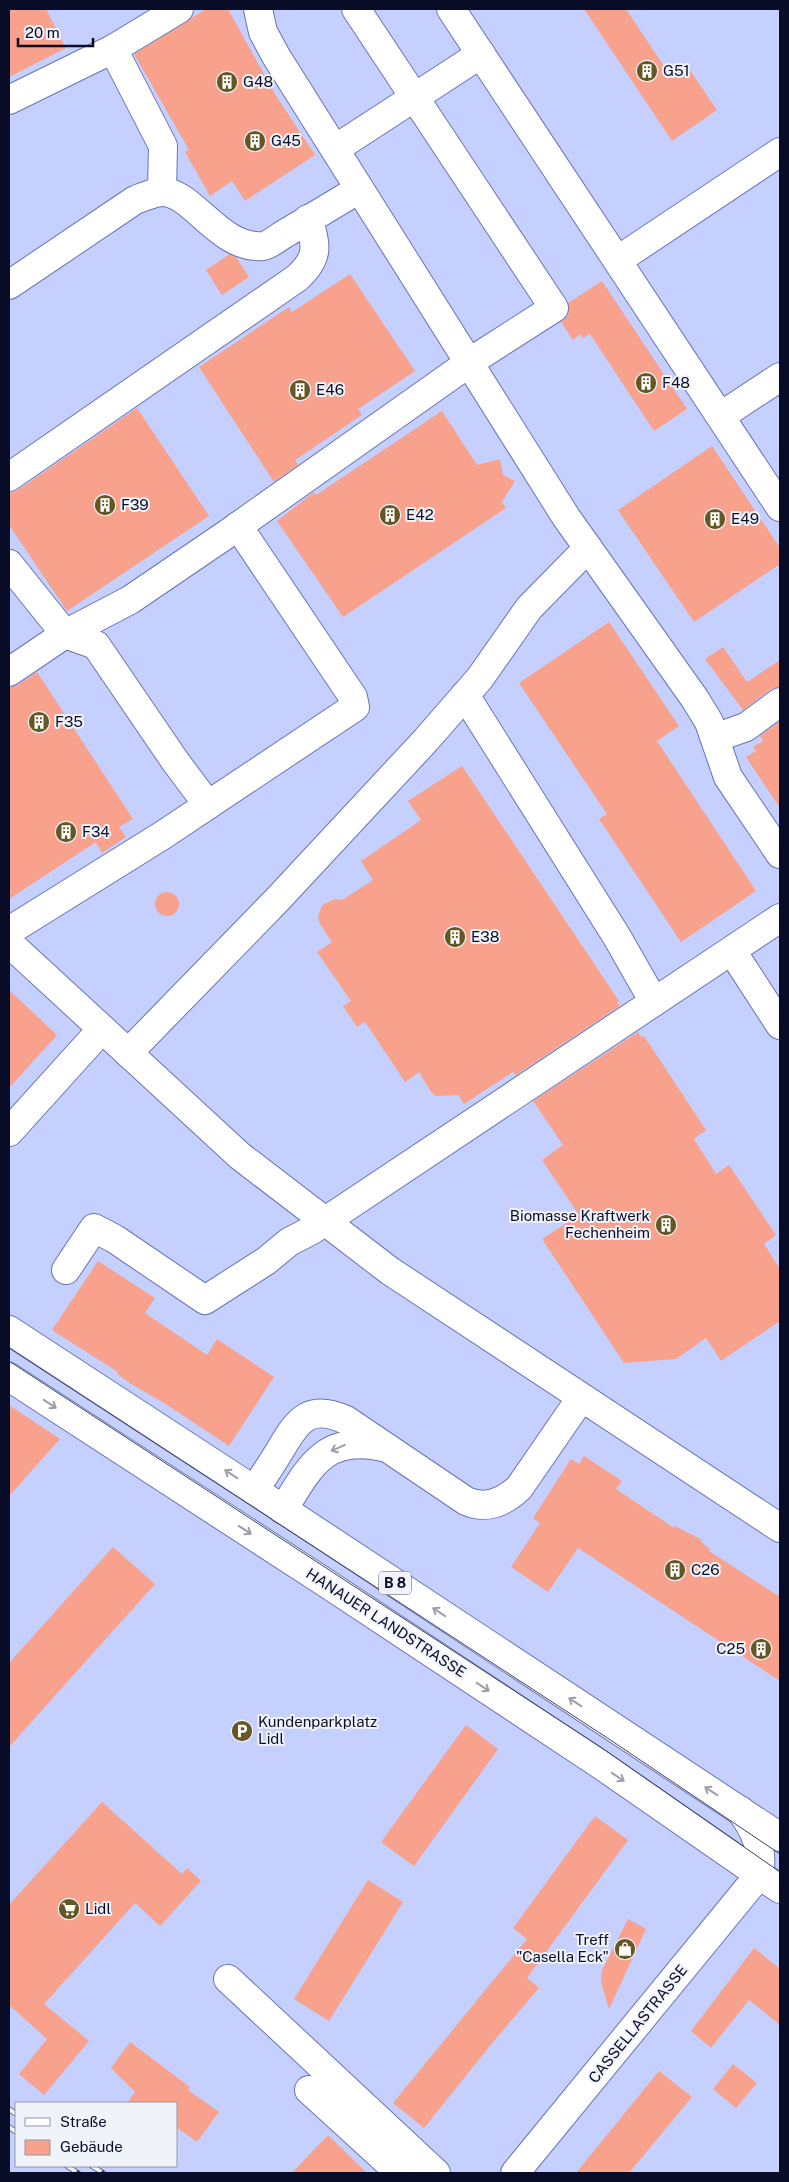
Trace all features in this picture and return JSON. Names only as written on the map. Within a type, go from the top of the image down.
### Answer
[{"type":"main road","points":[[9,100],[113,49],[179,9]]},
{"type":"main road","points":[[258,9],[263,32],[276,56],[566,517],[676,669],[709,722],[728,777],[780,854]]},
{"type":"main road","points":[[9,672],[65,634],[130,600],[470,364],[554,308],[356,9]]},
{"type":"main road","points":[[451,9],[780,507]]},
{"type":"main road","points":[[113,49],[163,146],[162,192]]},
{"type":"main road","points":[[334,149],[481,54]]},
{"type":"main road","points":[[618,260],[780,152]]},
{"type":"main road","points":[[9,285],[135,200],[162,192],[173,194],[188,202],[220,231],[246,244],[264,246],[359,189]]},
{"type":"main road","points":[[9,478],[297,278],[310,266],[314,250],[313,233],[308,220]]},
{"type":"main road","points":[[721,416],[780,377]]},
{"type":"main road","points":[[9,931],[208,805],[355,707],[353,697],[238,526]]},
{"type":"main road","points":[[128,1054],[291,886],[426,740],[480,678],[529,608],[588,548]]},
{"type":"main road","points":[[9,564],[65,634],[96,645],[175,761],[208,805]]},
{"type":"main road","points":[[464,695],[617,937],[654,1002]]},
{"type":"main road","points":[[715,738],[746,727],[780,702]]},
{"type":"main road","points":[[66,1270],[94,1228],[115,1239],[205,1300],[266,1262],[290,1242],[312,1230],[324,1220],[780,918]]},
{"type":"main road","points":[[9,943],[240,1156],[390,1271],[780,1528]]},
{"type":"main road","points":[[732,951],[780,1025]]},
{"type":"main road","points":[[9,1132],[102,1029]]},
{"type":"main road","name":"B 8","points":[[9,1330],[780,1837]]},
{"type":"main road","name":"HANAUER LANDSTRASSE","points":[[9,1377],[584,1754],[770,1882]]},
{"type":"main road","points":[[254,1490],[300,1420],[308,1415],[323,1413],[333,1414],[346,1420],[466,1501],[474,1505],[496,1503],[508,1498],[519,1488],[581,1398]]},
{"type":"main road","points":[[283,1510],[312,1465],[333,1450],[350,1443],[366,1443],[385,1447]]},
{"type":"main road","points":[[740,1810],[751,1825],[757,1839],[770,1882]]},
{"type":"main road","name":"CASSELLASTRASSE","points":[[515,2173],[770,1882]]},
{"type":"main road","points":[[228,1978],[436,2173]]},
{"type":"main road","points":[[309,2090],[400,2173]]},
{"type":"building","points":[[9,9],[46,9],[66,48],[9,77]]},
{"type":"building","points":[[206,9],[228,9],[275,94],[315,155],[245,201],[232,181],[210,196],[185,152],[189,150],[134,54]]},
{"type":"building","name":"G51","points":[[584,9],[626,9],[671,77],[687,66],[717,110],[672,141]]},
{"type":"building","points":[[230,254],[236,257],[249,277],[222,295],[206,270]]},
{"type":"building","name":"E46","points":[[350,274],[415,371],[358,409],[362,415],[295,460],[298,465],[274,482],[199,367],[289,307],[292,312]]},
{"type":"building","name":"F48","points":[[602,281],[687,409],[654,431],[590,334],[583,338],[580,334],[573,340],[561,322],[568,315],[568,303]]},
{"type":"building","name":"F39","points":[[137,408],[209,516],[67,611],[9,525],[9,493],[18,490]]},
{"type":"building","name":"E42","points":[[442,411],[477,465],[500,459],[503,475],[515,481],[502,502],[506,508],[343,617],[277,521],[314,492],[316,495]]},
{"type":"building","name":"E49","points":[[712,446],[780,548],[780,564],[694,622],[618,510]]},
{"type":"building","points":[[609,622],[679,726],[657,741],[756,891],[681,942],[599,819],[607,814],[519,683]]},
{"type":"building","points":[[723,647],[747,682],[780,660],[780,687],[771,689],[743,710],[705,659]]},
{"type":"building","points":[[37,672],[133,819],[119,827],[126,837],[102,853],[96,842],[9,899],[9,688],[18,685]]},
{"type":"building","points":[[780,721],[780,808],[746,757],[756,751],[753,747],[763,741],[760,736]]},
{"type":"building","name":"E38","points":[[462,766],[619,1001],[617,1002],[620,1006],[516,1075],[513,1072],[464,1104],[458,1095],[436,1096],[431,1092],[419,1072],[405,1082],[365,1022],[357,1027],[343,1006],[351,1001],[317,952],[332,942],[320,924],[318,917],[322,905],[335,899],[342,900],[373,880],[361,861],[421,820],[408,801]]},
{"type":"building","points":[[167,892],[176,895],[179,904],[176,913],[167,916],[158,913],[155,904],[158,895]]},
{"type":"building","points":[[9,990],[57,1035],[9,1088]]},
{"type":"building","name":"Biomasse Kraftwerk Fechenheim","points":[[638,1032],[642,1038],[644,1036],[706,1130],[694,1139],[716,1174],[729,1165],[776,1235],[764,1244],[780,1269],[780,1321],[721,1361],[706,1338],[676,1359],[624,1363],[542,1239],[579,1215],[542,1160],[563,1145],[533,1101]]},
{"type":"building","points":[[98,1261],[155,1298],[145,1313],[207,1355],[217,1339],[274,1377],[229,1446],[164,1403],[131,1384],[117,1374],[118,1372],[52,1330]]},
{"type":"building","points":[[9,1405],[60,1439],[9,1496]]},
{"type":"building","name":"C26","points":[[584,1456],[622,1481],[616,1489],[674,1528],[675,1526],[702,1540],[701,1542],[710,1549],[709,1551],[780,1597],[780,1681],[578,1548],[548,1592],[511,1567],[540,1523],[533,1518],[571,1459],[579,1464]]},
{"type":"building","points":[[113,1547],[155,1584],[9,1747],[9,1663]]},
{"type":"building","points":[[466,1725],[498,1749],[414,1866],[381,1842]]},
{"type":"building","name":"Lidl","points":[[102,1802],[182,1874],[187,1868],[201,1881],[160,1926],[135,1903],[44,2004],[89,2041],[44,2095],[19,2074],[47,2039],[9,2005],[9,1905]]},
{"type":"building","points":[[595,1816],[628,1840],[527,1978],[539,1988],[424,2128],[393,2103],[527,1939],[513,1928]]},
{"type":"building","points":[[368,1880],[403,1902],[329,2021],[294,1999]]},
{"type":"building","name":"Treff \"Casella Eck\"","points":[[628,1919],[646,1929],[609,2009],[601,1982],[602,1970]]},
{"type":"building","points":[[754,1948],[780,1969],[780,2025],[749,2000],[711,2048],[691,2031]]},
{"type":"building","points":[[130,2042],[190,2087],[188,2090],[219,2112],[197,2142],[178,2128],[178,2102],[128,2102],[135,2092],[111,2068]]},
{"type":"building","points":[[733,2064],[757,2083],[736,2108],[713,2089]]},
{"type":"building","points":[[659,2071],[692,2097],[629,2173],[576,2173]]},
{"type":"building","points":[[328,2135],[367,2173],[292,2173]]},
{"type":"tram line","points":[[9,1348],[609,1739],[780,1854]]},
{"type":"tram line","points":[[9,1361],[602,1748],[780,1872]]},
{"type":"railway","points":[[9,2109],[15,2113]]},
{"type":"railway","points":[[9,2127],[15,2131]]},
{"type":"railway","points":[[69,2167],[78,2173]]},
{"type":"railway","points":[[94,2167],[103,2173]]},
{"type":"place","name":"G51","points":[[647,71]]},
{"type":"place","name":"G48","points":[[227,82]]},
{"type":"place","name":"G45","points":[[255,141]]},
{"type":"place","name":"F48","points":[[646,383]]},
{"type":"place","name":"E46","points":[[300,390]]},
{"type":"place","name":"F39","points":[[105,505]]},
{"type":"place","name":"E42","points":[[390,515]]},
{"type":"place","name":"E49","points":[[715,519]]},
{"type":"place","name":"F35","points":[[39,722]]},
{"type":"place","name":"F34","points":[[66,832]]},
{"type":"place","name":"E38","points":[[455,937]]},
{"type":"place","name":"Biomasse Kraftwerk Fechenheim","points":[[666,1225]]},
{"type":"place","name":"C26","points":[[675,1570]]},
{"type":"place","name":"C25","points":[[761,1649]]},
{"type":"place","name":"Kundenparkplatz Lidl","points":[[242,1731]]},
{"type":"place","name":"Lidl","points":[[69,1909]]},
{"type":"place","name":"Treff \"Casella Eck\"","points":[[625,1949]]}]
